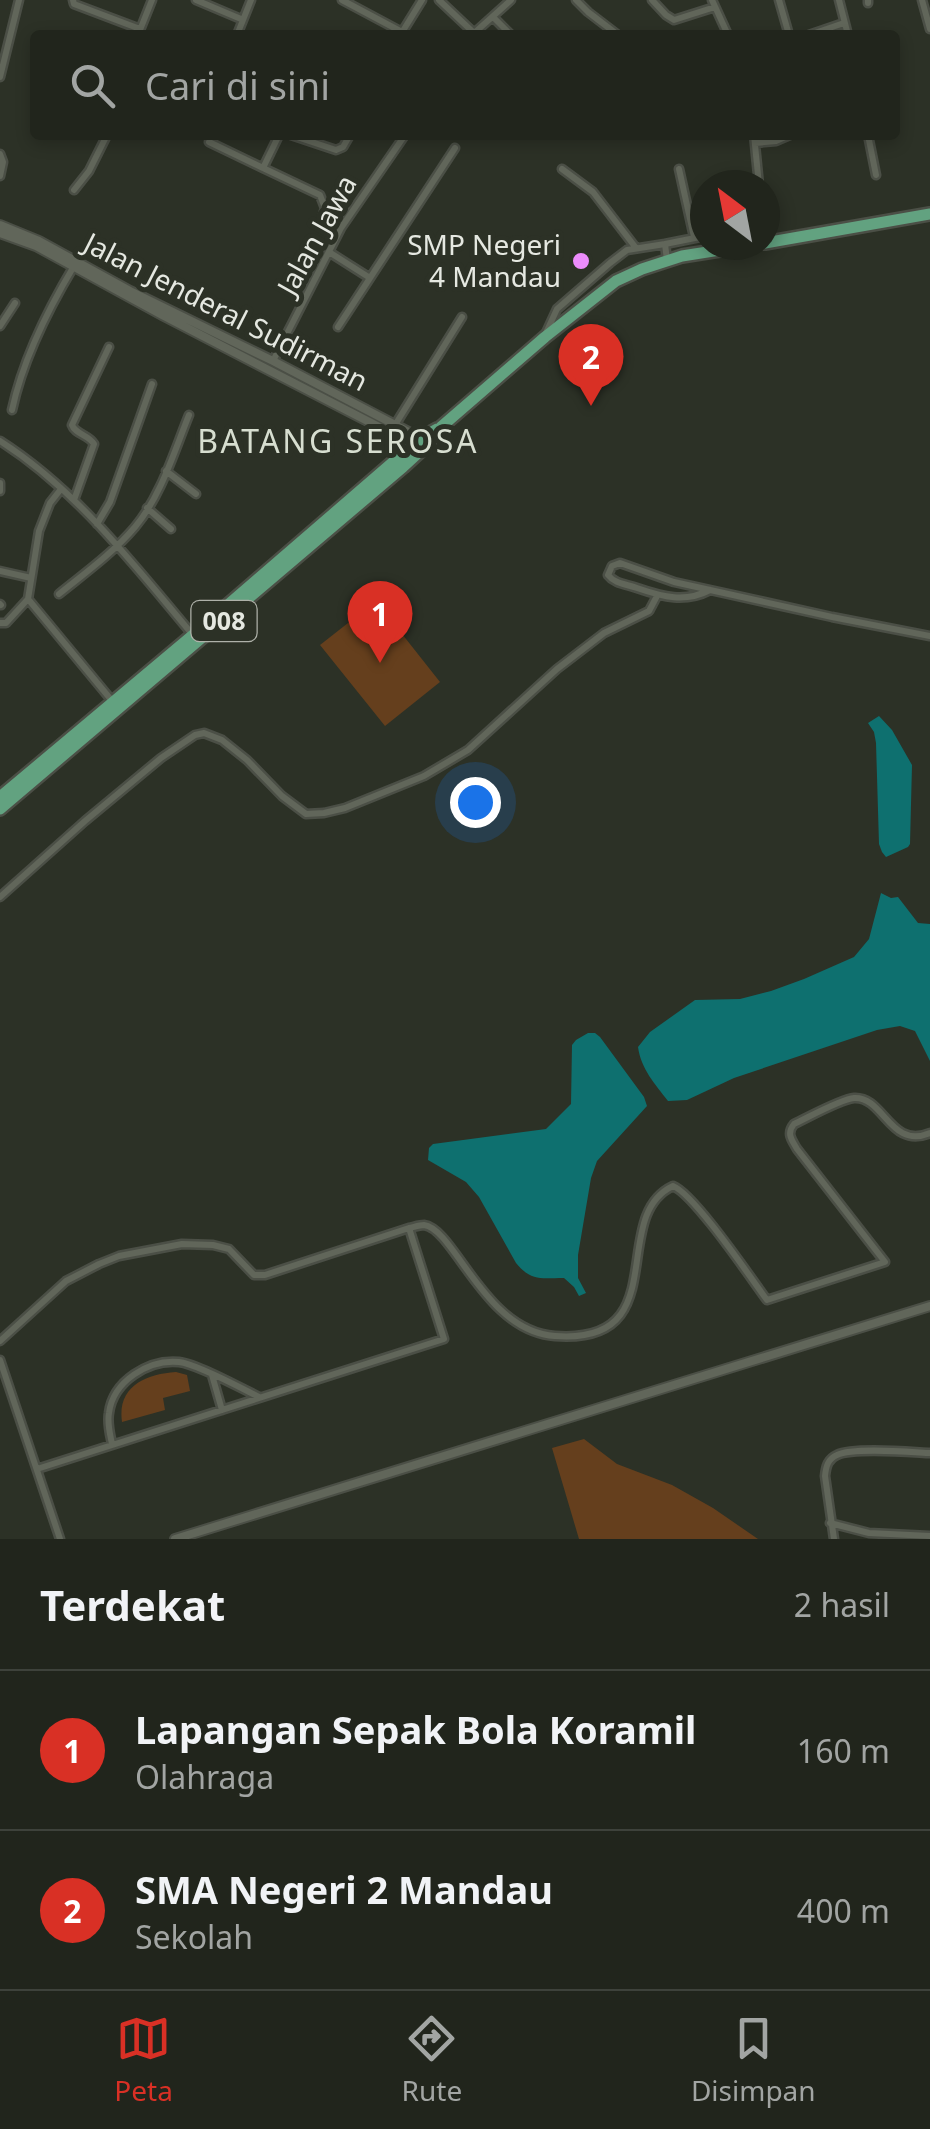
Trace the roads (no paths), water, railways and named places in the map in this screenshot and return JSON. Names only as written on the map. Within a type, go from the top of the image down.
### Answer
[{"type":"highway","points":[[780,240],[930,214]]},
{"type":"highway","name":"008","points":[[0,809],[545,337],[616,281],[690,255]]},
{"type":"highway","name":"008","points":[[0,797],[261,582]]},
{"type":"street","points":[[0,77],[19,0]]},
{"type":"street","points":[[73,0],[134,30]]},
{"type":"street","points":[[140,30],[152,0]]},
{"type":"street","points":[[196,0],[242,19]]},
{"type":"street","points":[[239,30],[251,0]]},
{"type":"street","points":[[342,0],[396,30]]},
{"type":"street","points":[[403,30],[422,0]]},
{"type":"street","points":[[439,0],[469,30]]},
{"type":"street","points":[[478,30],[511,0]]},
{"type":"street","points":[[576,0],[611,30]]},
{"type":"street","points":[[652,0],[674,20],[714,3],[726,30]]},
{"type":"street","points":[[780,0],[788,30]]},
{"type":"street","points":[[839,0],[846,30]]},
{"type":"street","points":[[922,0],[930,28]]},
{"type":"street","points":[[493,17],[506,30]]},
{"type":"street","points":[[824,30],[844,23]]},
{"type":"street","points":[[74,190],[104,140]]},
{"type":"street","points":[[263,168],[277,140]]},
{"type":"street","points":[[306,140],[336,150],[347,140]]},
{"type":"street","name":"Jalan Jawa","points":[[272,361],[341,228],[401,140]]},
{"type":"street","points":[[755,140],[758,170]]},
{"type":"street","points":[[869,140],[876,175]]},
{"type":"street","points":[[208,142],[320,195],[325,208],[323,215],[341,228]]},
{"type":"street","points":[[338,327],[455,148]]},
{"type":"street","points":[[0,154],[0,176]]},
{"type":"street","points":[[562,168],[593,192],[636,248]]},
{"type":"street","points":[[679,169],[690,219]]},
{"type":"street","name":"Jalan Jenderal Sudirman","points":[[0,225],[39,241],[272,361],[301,382],[421,444]]},
{"type":"street","name":"Jalan Jenderal Sudirman","points":[[0,233],[36,246],[164,316],[395,425],[421,444]]},
{"type":"street","points":[[545,337],[557,309],[627,250],[690,238]]},
{"type":"street","points":[[665,244],[667,260]]},
{"type":"street","points":[[329,252],[370,278]]},
{"type":"street","points":[[12,410],[19,382],[48,312],[74,266]]},
{"type":"street","points":[[0,326],[15,303]]},
{"type":"street","points":[[395,425],[462,317]]},
{"type":"street","points":[[74,500],[94,444],[74,430],[72,424],[109,347]]},
{"type":"street","points":[[97,524],[110,502],[152,384]]},
{"type":"street","points":[[59,594],[137,524],[166,471],[189,415]]},
{"type":"street","points":[[0,440],[74,500],[193,635]]},
{"type":"street","points":[[166,471],[196,494]]},
{"type":"street","points":[[2,625],[28,599],[39,531],[50,503],[61,489]]},
{"type":"street","points":[[147,508],[170,529]]},
{"type":"street","points":[[710,590],[682,599],[658,596],[613,581],[609,569],[620,563],[674,582],[930,636]]},
{"type":"street","points":[[0,571],[31,578]]},
{"type":"street","points":[[0,897],[85,821],[195,735],[204,733],[222,740],[306,814],[344,808],[424,776],[468,750],[557,669],[604,633],[650,611],[658,596]]},
{"type":"street","points":[[28,599],[114,702]]},
{"type":"street","points":[[0,1341],[66,1282],[120,1256],[182,1244],[213,1245],[229,1249],[254,1275],[265,1275],[425,1225],[444,1240],[502,1313],[545,1335],[582,1335],[614,1322],[626,1308],[650,1211],[673,1186],[680,1188],[699,1210],[767,1300],[885,1262],[790,1137],[794,1124],[854,1098],[873,1104],[898,1131],[922,1136],[930,1133]]},
{"type":"street","points":[[38,1469],[444,1339],[409,1228]]},
{"type":"street","points":[[175,1539],[930,1306]]},
{"type":"street","points":[[0,1360],[60,1539]]},
{"type":"street","points":[[112,1444],[109,1413],[113,1398],[124,1382],[158,1364],[178,1362],[197,1367],[260,1398]]},
{"type":"street","points":[[212,1376],[222,1410]]},
{"type":"street","points":[[834,1539],[825,1476],[826,1466],[838,1454],[930,1452]]},
{"type":"street","points":[[830,1524],[868,1533],[930,1536]]},
{"type":"water","points":[[879,716],[912,765],[910,844],[886,857],[879,844],[876,743],[868,723]]},
{"type":"water","points":[[881,893],[898,897],[918,923],[930,924],[930,1061],[915,1031],[900,1026],[877,1030],[734,1078],[687,1100],[668,1101],[649,1076],[640,1055],[638,1047],[650,1032],[695,1000],[740,999],[771,991],[854,957],[869,939]]},
{"type":"water","points":[[588,1033],[600,1037],[647,1106],[597,1161],[578,1255],[578,1278],[586,1293],[579,1296],[564,1278],[537,1278],[522,1269],[479,1197],[466,1182],[428,1160],[433,1144],[546,1129],[571,1104],[572,1045]]},
{"type":"place","name":"SMP Negeri 4 Mandau","points":[[581,261]]},
{"type":"place","name":"SMA Negeri 2 Mandau","points":[[591,406]]},
{"type":"place","name":"Lapangan Sepak Bola Koramil","points":[[380,663]]},
{"type":"district","name":"BATANG SEROSA","points":[[338,442]]}]
